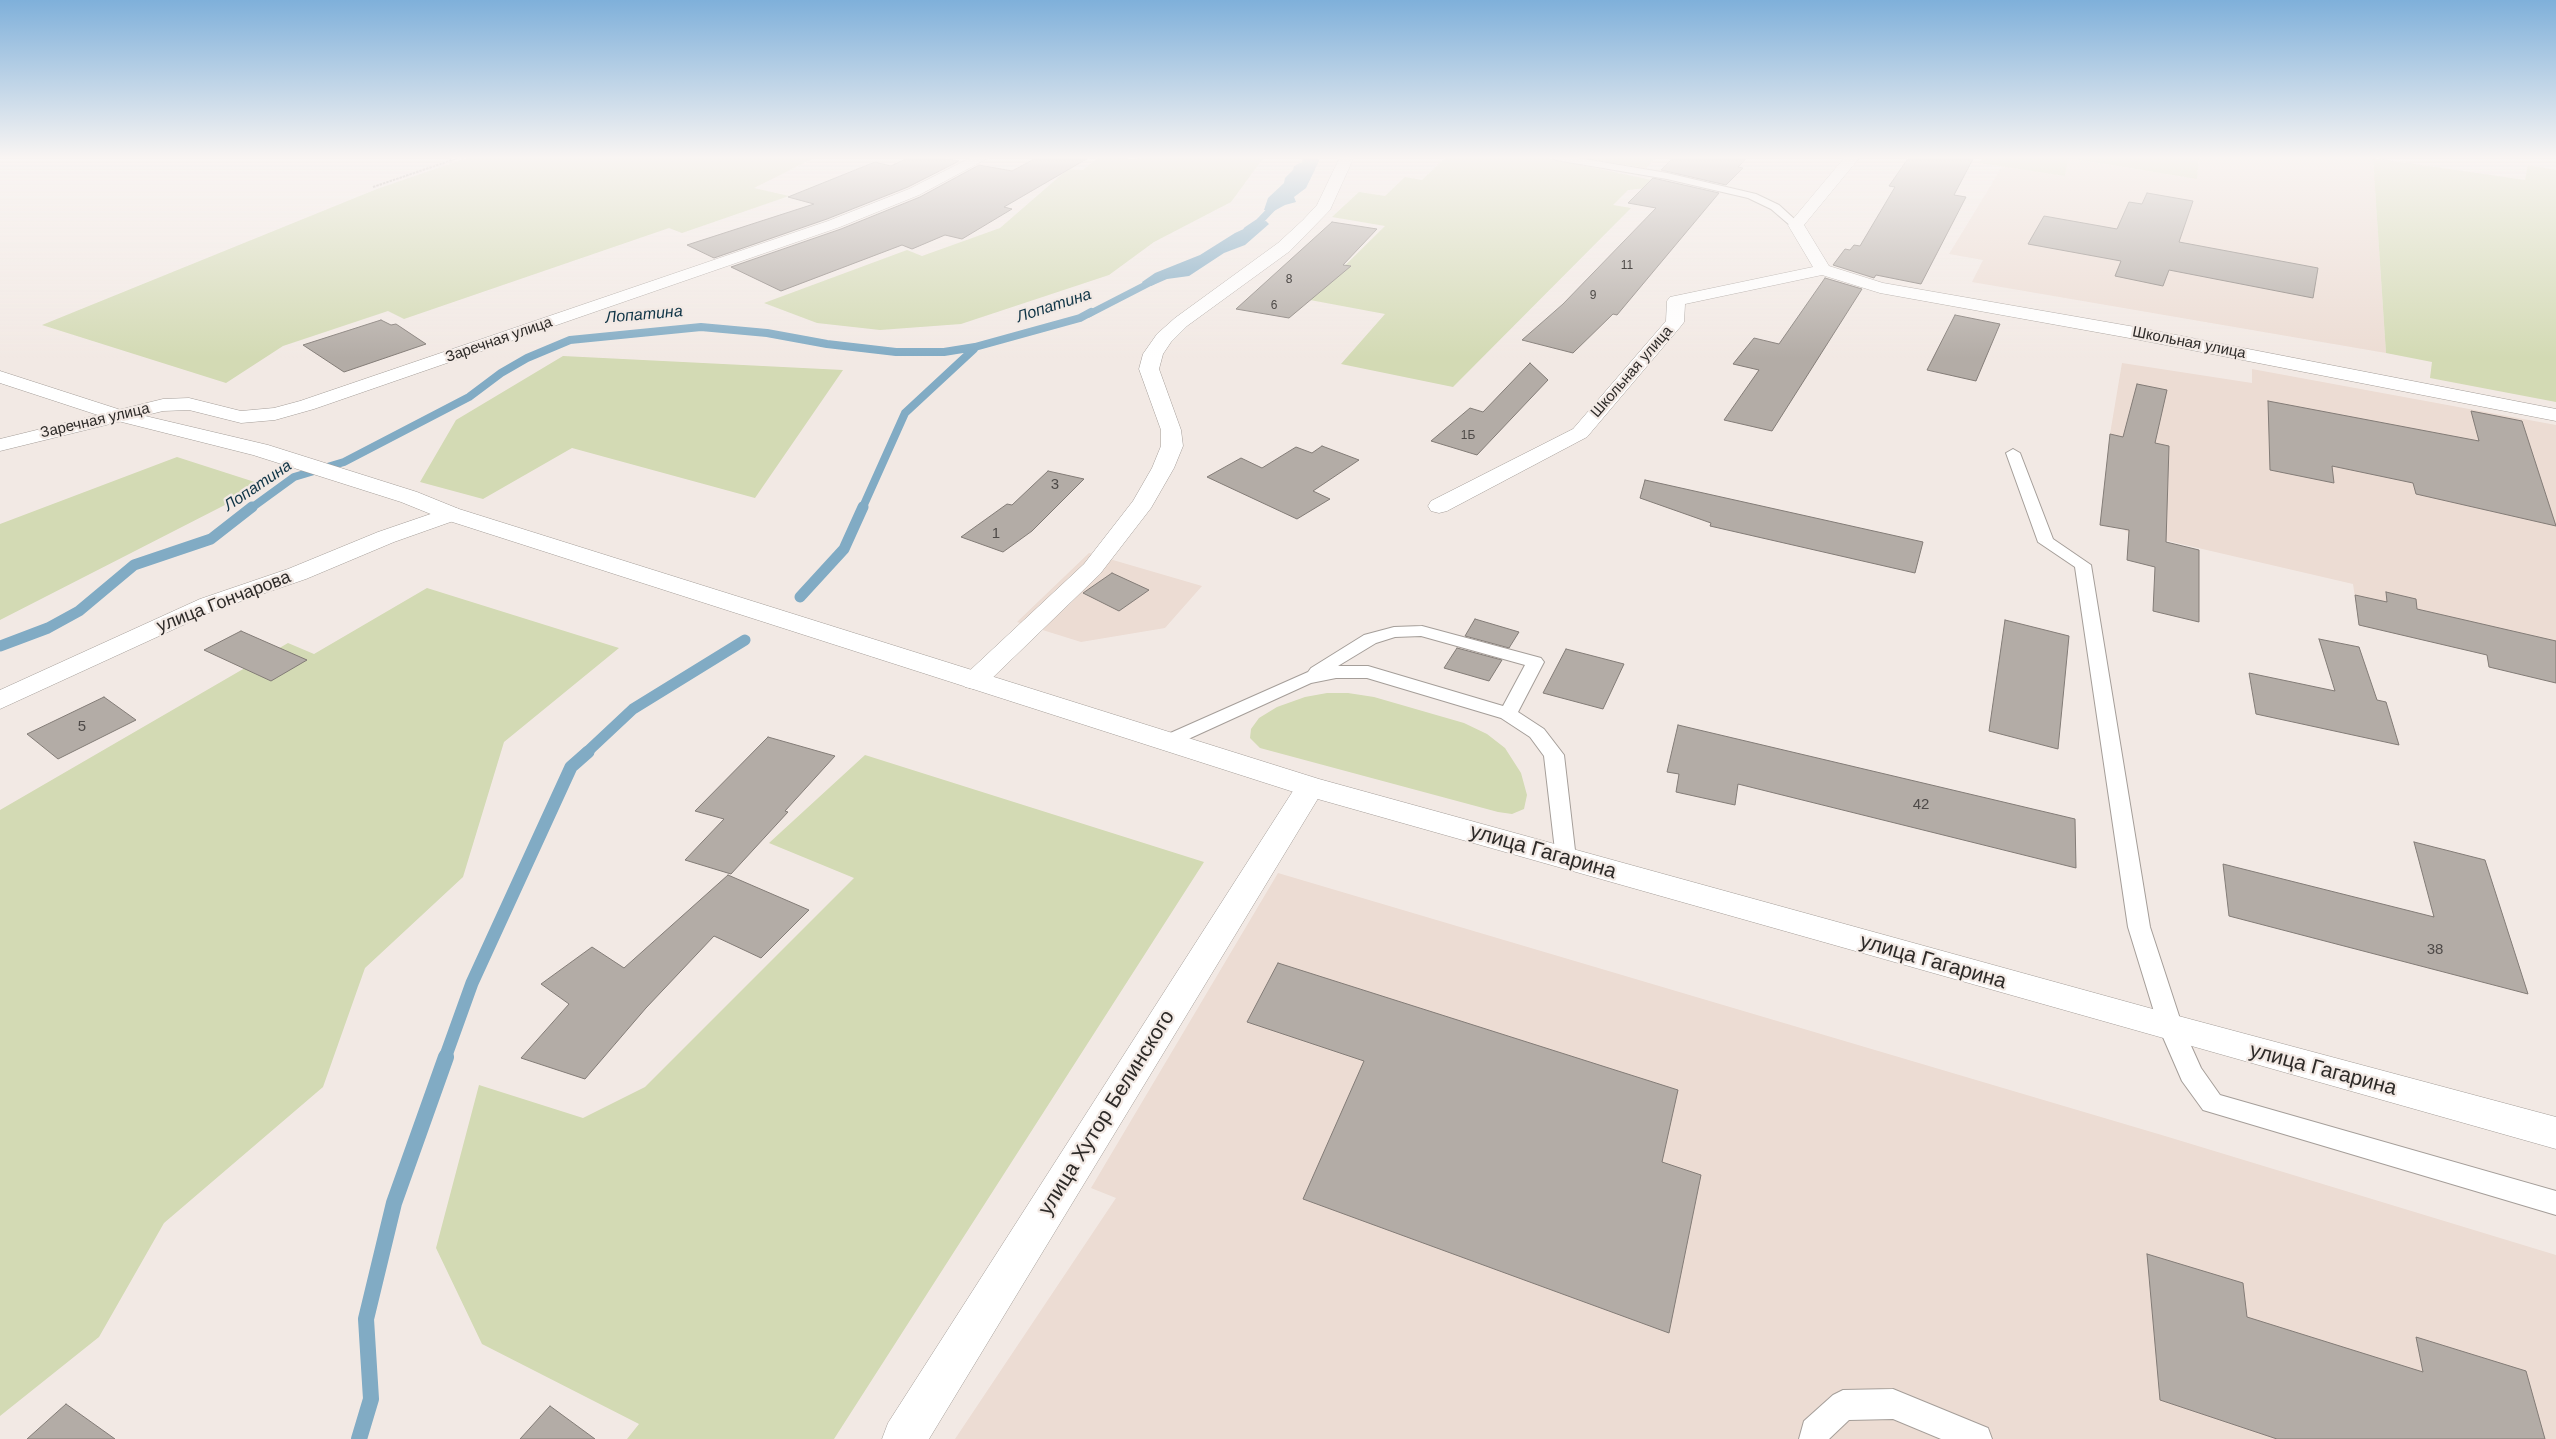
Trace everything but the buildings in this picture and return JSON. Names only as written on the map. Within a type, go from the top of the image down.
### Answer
[{"type":"street","name":"Заречная улица","points":[[0,445],[163,404],[190,404],[241,416],[275,414],[307,405],[834,224]]},
{"type":"street","points":[[974,681],[1092,569],[1124,529],[1163,468],[1172,446],[1171,430],[1149,369],[1153,354],[1164,338],[1182,322],[1277,252],[1308,224]]},
{"type":"street","points":[[1796,225],[1823,270]]},
{"type":"street","name":"Школьная улица","points":[[1439,506],[1580,433],[1675,322],[1676,301],[1823,270],[1880,288],[2135,333],[2556,415]]},
{"type":"street","name":"улица Гагарина","points":[[0,377],[117,415],[260,450],[409,497],[451,514],[1310,787],[2171,1028],[2556,1133]]},
{"type":"street","name":"улица Гончарова","points":[[0,700],[208,604],[297,574],[386,537],[451,514]]},
{"type":"street","name":"улица Хутор Белинского","points":[[904,1439],[1310,787]]},
{"type":"lane","points":[[2013,454],[2046,542],[2083,565],[2139,927],[2171,1028],[2191,1074],[2212,1103],[2556,1203]]},
{"type":"lane","points":[[1166,742],[1306,678],[1370,639],[1394,632],[1422,631],[1535,662],[1508,714]]},
{"type":"lane","points":[[1306,678],[1336,672],[1368,672],[1508,714],[1537,733],[1554,755],[1566,859]]},
{"type":"lane","points":[[1814,1439],[1815,1432],[1844,1405],[1893,1404],[1977,1439]]},
{"type":"shaded area","points":[[1967,224],[2377,224],[2386,353],[1972,282],[1983,260],[1949,254]]},
{"type":"shaded area","points":[[2122,363],[2252,383],[2252,369],[2556,425],[2556,683],[2489,667],[2487,655],[2359,625],[2353,584],[2125,531],[2127,499],[2104,494],[2110,434]]},
{"type":"shaded area","points":[[1089,553],[1202,586],[1165,628],[1081,642],[1017,622]]},
{"type":"shaded area","points":[[1278,873],[2165,1136],[2556,1255],[2556,1439],[955,1439],[1116,1198],[1091,1188]]},
{"type":"green space","points":[[290,224],[708,224],[682,233],[669,228],[404,319],[388,311],[283,346],[226,383],[42,325]]},
{"type":"green space","points":[[1004,224],[1188,224],[1154,242],[1109,275],[961,324],[880,330],[817,323],[764,303],[907,250],[922,256],[1000,228]]},
{"type":"green space","points":[[1374,224],[1615,224],[1453,387],[1341,364],[1385,314],[1310,300],[1385,226]]},
{"type":"green space","points":[[2377,224],[2556,224],[2556,402],[2430,378],[2432,362],[2386,353]]},
{"type":"green space","points":[[563,356],[843,370],[755,498],[572,448],[483,499],[420,482],[456,420]]},
{"type":"green space","points":[[177,457],[264,485],[0,620],[0,524]]},
{"type":"green space","points":[[427,588],[619,648],[504,742],[463,877],[365,968],[323,1087],[164,1223],[99,1337],[0,1416],[0,810],[288,643],[314,654]]},
{"type":"green space","points":[[1327,693],[1348,693],[1374,697],[1464,723],[1487,734],[1505,748],[1521,773],[1527,795],[1524,809],[1512,814],[1498,812],[1260,748],[1250,738],[1251,729],[1259,718],[1277,707],[1305,697]]},
{"type":"green space","points":[[865,755],[1204,862],[834,1439],[627,1439],[639,1424],[482,1344],[436,1248],[479,1085],[583,1118],[645,1087],[854,878],[769,843]]},
{"type":"water","points":[[1254,224],[1269,224],[1245,245],[1224,253],[1189,276],[1167,279],[1151,286],[1144,286],[1142,282],[1155,273],[1200,255],[1235,233]]},
{"type":"waterway","name":"Лопатина","points":[[1247,230],[1256,224]]},
{"type":"waterway","name":"Лопатина","points":[[1089,314],[1157,279]]},
{"type":"waterway","name":"Лопатина","points":[[250,509],[294,477],[344,462],[469,397],[501,373],[527,358],[570,340],[701,327],[767,333],[827,344],[896,352],[944,352],[975,347],[1080,318],[1091,312]]},
{"type":"waterway","points":[[862,509],[905,413],[974,349]]},
{"type":"waterway","name":"Лопатина","points":[[0,646],[48,628],[79,611],[134,565],[211,539],[252,507]]},
{"type":"waterway","points":[[800,597],[844,549],[863,507]]},
{"type":"waterway","points":[[586,753],[633,709],[745,640]]},
{"type":"waterway","points":[[445,1058],[472,983],[571,767],[588,752]]},
{"type":"waterway","points":[[359,1439],[371,1399],[366,1319],[394,1203],[446,1057]]}]
